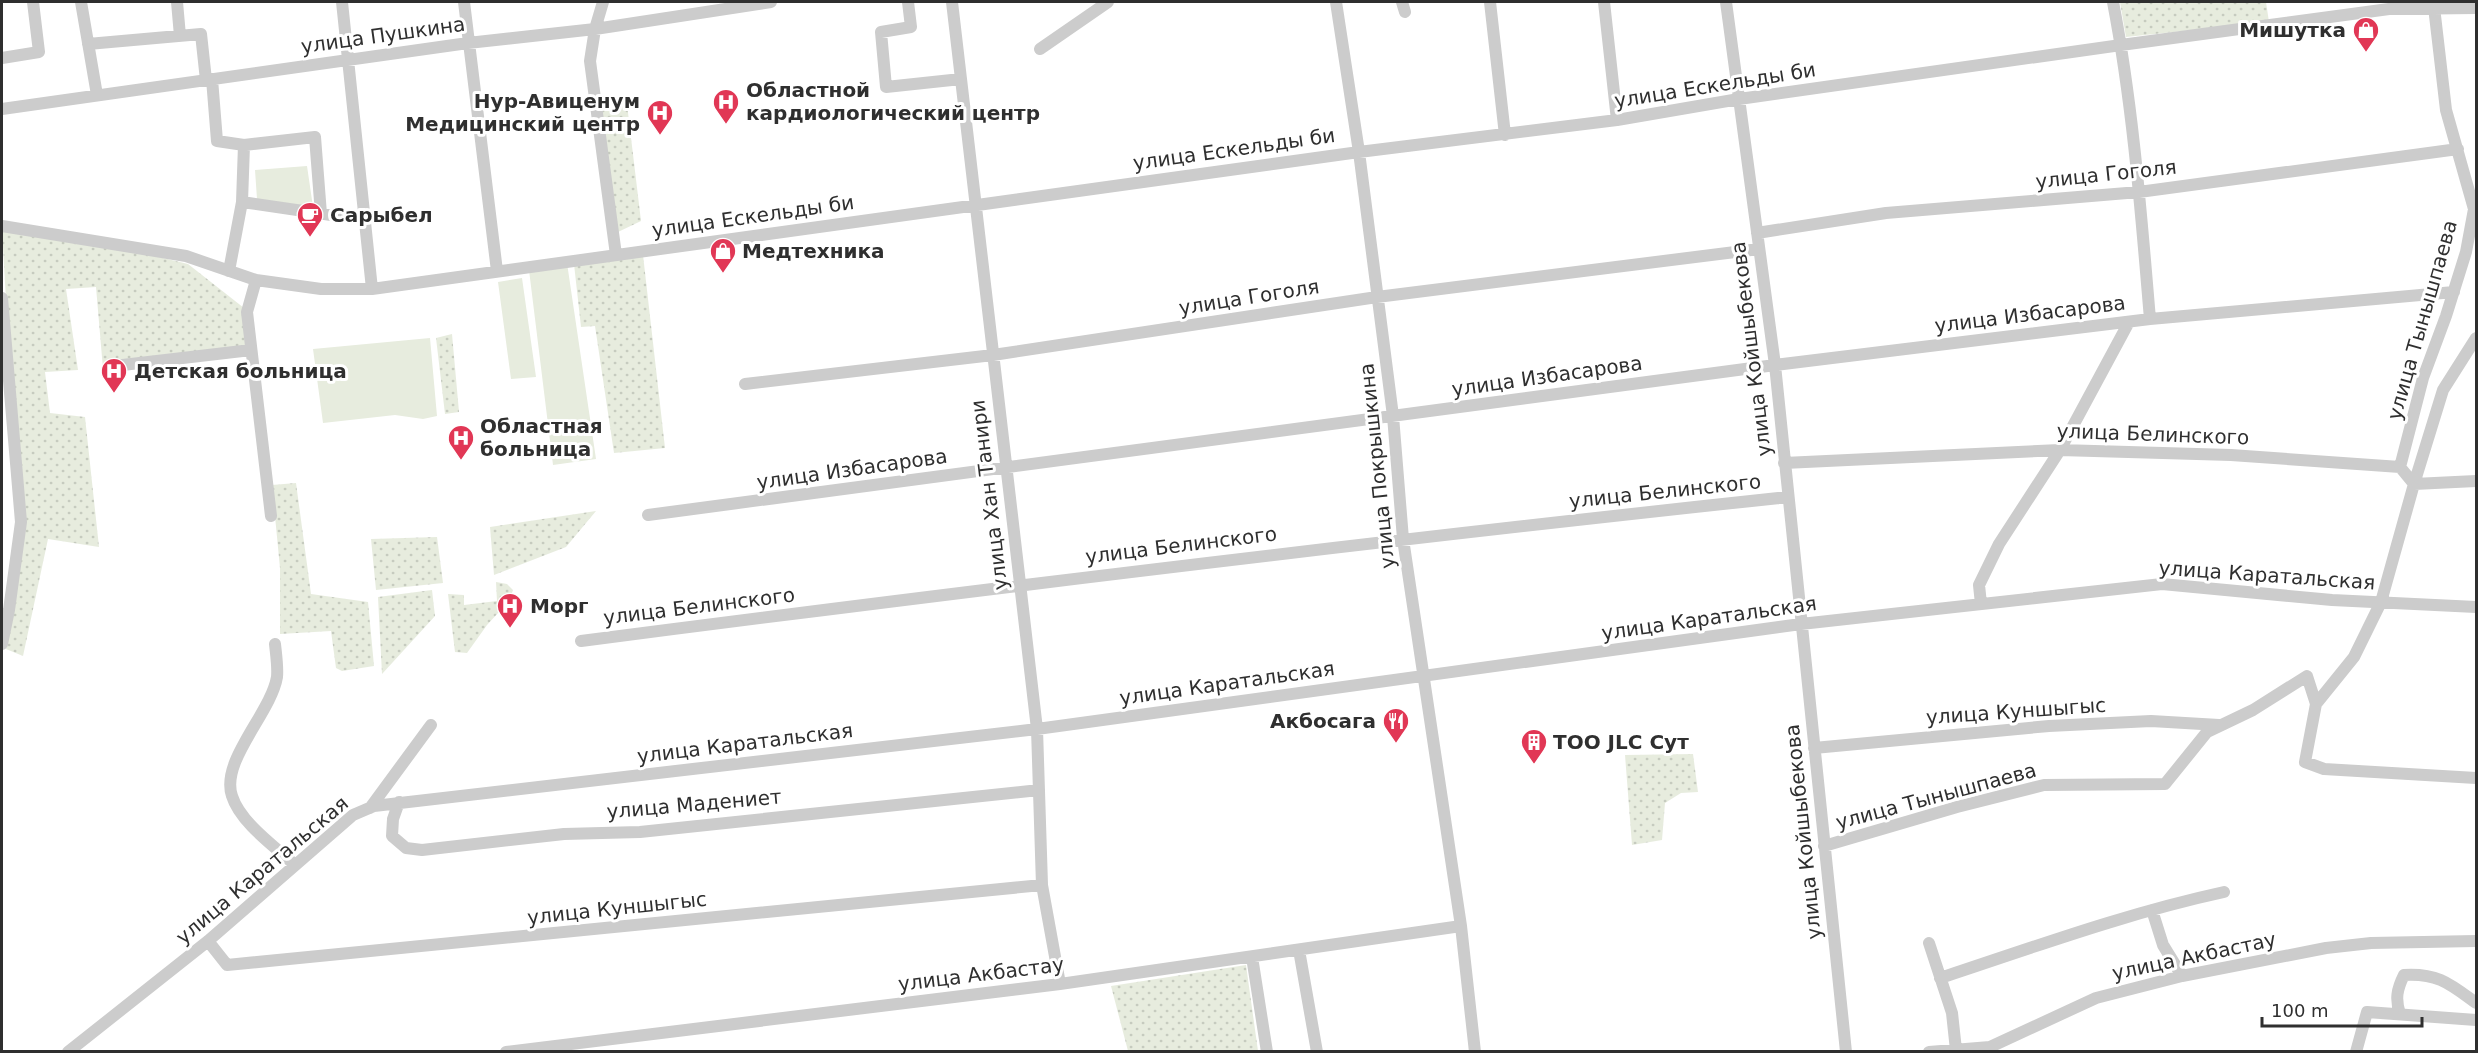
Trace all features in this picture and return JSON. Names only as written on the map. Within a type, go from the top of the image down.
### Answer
[{"type":"street","points":[[2,58],[39,52],[33,2]]},
{"type":"street","points":[[81,2],[97,95]]},
{"type":"street","points":[[177,2],[180,36]]},
{"type":"street","points":[[342,2],[372,289]]},
{"type":"street","points":[[464,2],[497,271]]},
{"type":"street","points":[[603,2],[595,29],[590,61],[616,255]]},
{"type":"street","name":"улица Пушкина","points":[[2,109],[468,43],[595,29],[771,2]]},
{"type":"street","points":[[908,2],[911,27],[881,32],[886,87],[961,79]]},
{"type":"street","name":"улица Хан Танири","points":[[952,2],[1037,729],[1042,885],[1060,984]]},
{"type":"street","points":[[1040,49],[1108,2]]},
{"type":"street","name":"улица Покрышкина","points":[[1336,2],[1359,152],[1393,416],[1402,539],[1461,926],[1475,1052]]},
{"type":"street","points":[[1490,2],[1505,135]]},
{"type":"street","points":[[1604,2],[1617,120]]},
{"type":"street","name":"улица Койшыбекова","points":[[1726,2],[1774,365],[1846,1052]]},
{"type":"street","points":[[2113,2],[2121,45],[2139,192],[2150,319]]},
{"type":"street","name":"улица Ескельды би","points":[[2,226],[186,256],[256,280],[321,289],[372,289],[1359,152],[1617,120],[1739,99],[2121,45],[2389,9],[2474,6]]},
{"type":"street","name":"улица Тынышпаева","points":[[2400,467],[2423,378],[2466,252],[2474,209],[2470,167],[2458,149],[2446,110],[2434,7]]},
{"type":"street","points":[[88,44],[201,34],[217,141],[244,145],[315,137],[321,213]]},
{"type":"street","points":[[229,271],[242,202],[244,145]]},
{"type":"street","name":"улица Гоголя","points":[[1757,233],[1886,213],[2139,192],[2458,149]]},
{"type":"street","points":[[242,202],[364,220]]},
{"type":"street","name":"улица Гоголя","points":[[745,384],[993,355],[1377,297],[1759,249]]},
{"type":"street","points":[[256,280],[247,312],[271,516]]},
{"type":"street","name":"улица Избасарова","points":[[648,515],[1774,365],[2150,319],[2454,292]]},
{"type":"street","points":[[2,298],[21,522],[5,609],[2,644]]},
{"type":"street","points":[[1981,604],[1980,585],[1999,544],[2060,450],[2129,322]]},
{"type":"street","points":[[2476,338],[2443,390],[2381,602],[2354,657],[2316,704],[2305,762],[2324,770],[2476,778]]},
{"type":"street","points":[[114,366],[251,350]]},
{"type":"street","name":"улица Белинского","points":[[1784,463],[2060,450],[2231,455],[2400,467]]},
{"type":"street","points":[[2400,467],[2414,484]]},
{"type":"street","points":[[2414,484],[2476,481]]},
{"type":"street","name":"улица Белинского","points":[[581,641],[1019,584],[1788,497]]},
{"type":"street","name":"улица Каратальская","points":[[68,1052],[208,941],[353,815],[370,808],[399,802],[1037,729],[1801,624],[2162,584],[2381,602],[2476,607]]},
{"type":"street","points":[[275,644],[277,677],[230,772],[231,788],[232,796],[249,824],[294,864]]},
{"type":"street","name":"улица Тынышпаева","points":[[1824,846],[1957,807],[2044,785],[2165,784],[2207,732],[2253,710],[2307,676],[2316,704]]},
{"type":"street","name":"улица Куншыгыс","points":[[1814,748],[2049,726],[2151,721],[2222,725]]},
{"type":"street","points":[[370,808],[431,725]]},
{"type":"street","name":"улица Мадениет","points":[[399,802],[393,819],[392,836],[405,848],[422,850],[564,834],[640,832],[1039,790]]},
{"type":"street","name":"улица Куншыгыс","points":[[208,941],[226,965],[1042,885]]},
{"type":"street","points":[[1940,978],[2152,910],[2224,892]]},
{"type":"street","points":[[2152,910],[2163,945],[2182,976]]},
{"type":"street","name":"улица Акбастау","points":[[506,1052],[1060,984],[1461,926]]},
{"type":"street","name":"улица Акбастау","points":[[1929,1052],[1990,1047],[2096,998],[2182,976],[2326,948],[2371,943],[2476,942]]},
{"type":"street","points":[[1929,943],[1952,1013],[1956,1050]]},
{"type":"street","points":[[1299,950],[1317,1052]]},
{"type":"street","points":[[1252,957],[1267,1052]]},
{"type":"street","points":[[2400,1014],[2396,1001],[2399,985],[2404,975],[2423,974],[2442,979],[2476,1003]]},
{"type":"street","points":[[2356,1052],[2367,1012],[2476,1020]]},
{"type":"shaded area","points":[[2120,2],[2266,2],[2269,22],[2126,37]]},
{"type":"shaded area","points":[[626,96],[641,221],[618,232],[600,99]]},
{"type":"shaded area","points":[[307,166],[313,207],[257,199],[255,170]]},
{"type":"shaded area","points":[[2,229],[134,251],[188,264],[244,308],[248,347],[103,369],[96,287],[66,289],[78,370],[45,372],[50,413],[85,417],[99,547],[48,539],[23,656],[6,649],[25,516],[9,354]]},
{"type":"shaded area","points":[[643,255],[665,448],[614,453],[595,326],[581,327],[574,264]]},
{"type":"shaded area","points":[[567,263],[596,459],[553,465],[529,270]]},
{"type":"shaded area","points":[[522,278],[536,377],[511,379],[498,282]]},
{"type":"shaded area","points":[[452,334],[459,412],[445,414],[436,338]]},
{"type":"shaded area","points":[[430,338],[437,416],[423,419],[395,415],[323,423],[313,349]]},
{"type":"shaded area","points":[[296,483],[311,594],[368,602],[374,666],[342,671],[336,668],[331,631],[280,634],[280,568],[272,485]]},
{"type":"shaded area","points":[[596,511],[566,547],[494,575],[490,527]]},
{"type":"shaded area","points":[[437,537],[443,583],[376,590],[371,539]]},
{"type":"shaded area","points":[[496,582],[507,584],[513,590],[509,601],[487,625],[467,653],[455,652],[448,594],[464,595],[464,605],[497,601]]},
{"type":"shaded area","points":[[432,590],[435,616],[382,674],[378,597]]},
{"type":"shaded area","points":[[1693,754],[1698,792],[1681,793],[1665,803],[1662,840],[1632,845],[1625,755]]},
{"type":"shaded area","points":[[1246,965],[1258,1051],[1128,1051],[1111,986]]},
{"type":"place","name":"Мишутка","points":[[2366,53]]},
{"type":"place","name":"Областной кардиологический центр","points":[[726,125]]},
{"type":"place","name":"Нур-Авиценум Медицинский центр","points":[[660,136]]},
{"type":"place","name":"Сарыбел","points":[[310,238]]},
{"type":"place","name":"Медтехника","points":[[723,274]]},
{"type":"place","name":"Детская больница","points":[[114,394]]},
{"type":"place","name":"Областная больница","points":[[461,461]]},
{"type":"place","name":"Морг","points":[[510,629]]},
{"type":"place","name":"Акбосага","points":[[1396,744]]},
{"type":"place","name":"ТОО JLC Сут","points":[[1534,765]]}]
